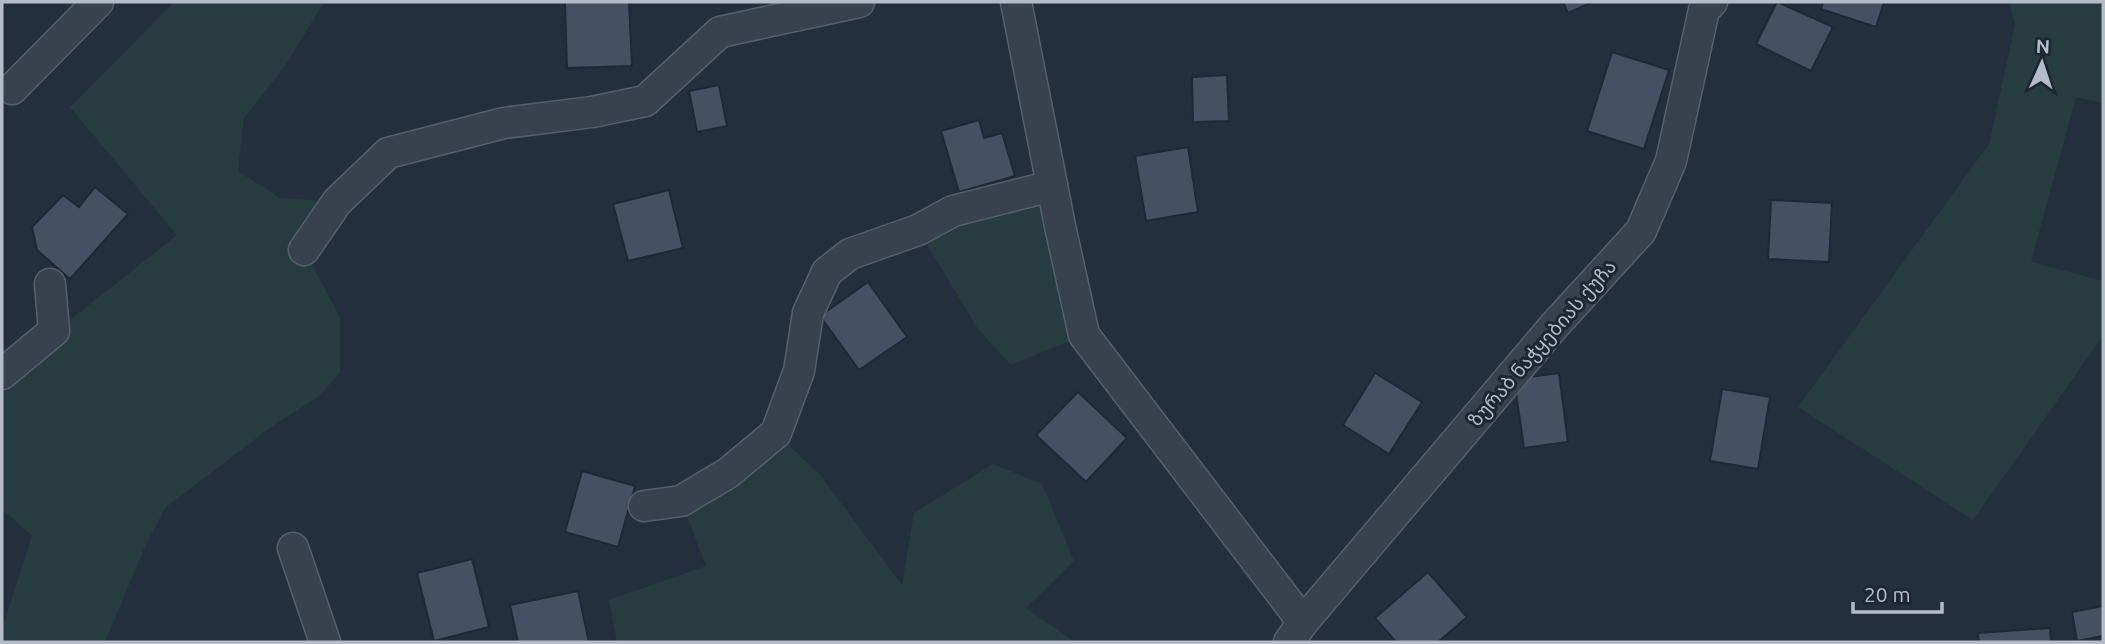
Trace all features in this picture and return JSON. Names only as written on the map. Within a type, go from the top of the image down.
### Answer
[{"type":"street","points":[[12,89],[98,2]]},
{"type":"street","points":[[304,250],[337,202],[388,153],[504,123],[592,112],[645,101],[720,32],[859,2]]},
{"type":"street","points":[[1016,2],[1084,335],[1296,632]]},
{"type":"street","name":"ზურაბ ნაჭყებიას ქუჩა","points":[[1296,632],[1553,326],[1641,231],[1671,161],[1704,10],[1712,2]]},
{"type":"street","points":[[644,506],[681,501],[728,472],[776,433],[799,371],[808,313],[827,272],[850,254],[918,230],[953,211],[1052,186]]},
{"type":"street","points":[[2,374],[54,331],[50,284]]},
{"type":"street","points":[[293,548],[325,642]]},
{"type":"green space","points":[[174,2],[324,2],[285,66],[244,118],[238,171],[280,198],[337,202],[304,250],[340,317],[340,373],[318,397],[271,427],[165,508],[144,549],[105,642],[2,642],[2,629],[32,536],[2,509],[2,374],[177,235],[70,107]]},
{"type":"green space","points":[[2009,2],[2103,2],[2103,103],[2076,97],[2031,262],[2103,281],[2103,336],[1973,520],[1798,407],[1989,144],[2015,25]]},
{"type":"green space","points":[[1052,186],[1084,335],[1011,365],[978,329],[918,230]]},
{"type":"green space","points":[[776,433],[821,476],[902,585],[914,513],[993,464],[1042,484],[1074,561],[1026,608],[1075,642],[617,642],[609,600],[706,566],[681,501]]},
{"type":"building","points":[[565,2],[629,2],[632,66],[567,68]]},
{"type":"building","points":[[1563,2],[1593,2],[1568,13]]},
{"type":"building","points":[[1777,2],[1833,27],[1811,71],[1756,44]]},
{"type":"building","points":[[1823,2],[1884,2],[1876,27],[1821,9]]},
{"type":"building","points":[[1612,52],[1669,70],[1644,149],[1587,131]]},
{"type":"building","points":[[1227,75],[1229,121],[1193,122],[1192,77]]},
{"type":"building","points":[[719,85],[727,126],[697,132],[689,91]]},
{"type":"building","points":[[979,120],[984,138],[1002,133],[1015,176],[959,192],[941,131]]},
{"type":"building","points":[[1188,147],[1198,212],[1146,221],[1135,156]]},
{"type":"building","points":[[95,187],[128,214],[70,279],[37,250],[32,227],[63,195],[79,207]]},
{"type":"building","points":[[669,190],[683,248],[628,261],[613,204]]},
{"type":"building","points":[[1771,200],[1832,203],[1829,262],[1768,259]]},
{"type":"building","points":[[868,282],[907,337],[859,370],[820,316]]},
{"type":"building","points":[[1375,373],[1422,402],[1389,454],[1343,425]]},
{"type":"building","points":[[1559,373],[1568,442],[1524,448],[1514,379]]},
{"type":"building","points":[[1722,389],[1770,397],[1758,469],[1710,461]]},
{"type":"building","points":[[1078,392],[1127,438],[1086,482],[1036,435]]},
{"type":"building","points":[[582,471],[635,486],[618,547],[565,532]]},
{"type":"building","points":[[472,559],[489,627],[434,641],[417,573]]},
{"type":"building","points":[[1428,572],[1467,617],[1438,642],[1396,642],[1375,618]]},
{"type":"building","points":[[578,591],[589,642],[518,642],[510,605]]},
{"type":"building","points":[[2103,606],[2103,636],[2077,641],[2072,612]]},
{"type":"building","points":[[2050,628],[2051,642],[1979,642],[1978,633]]}]
